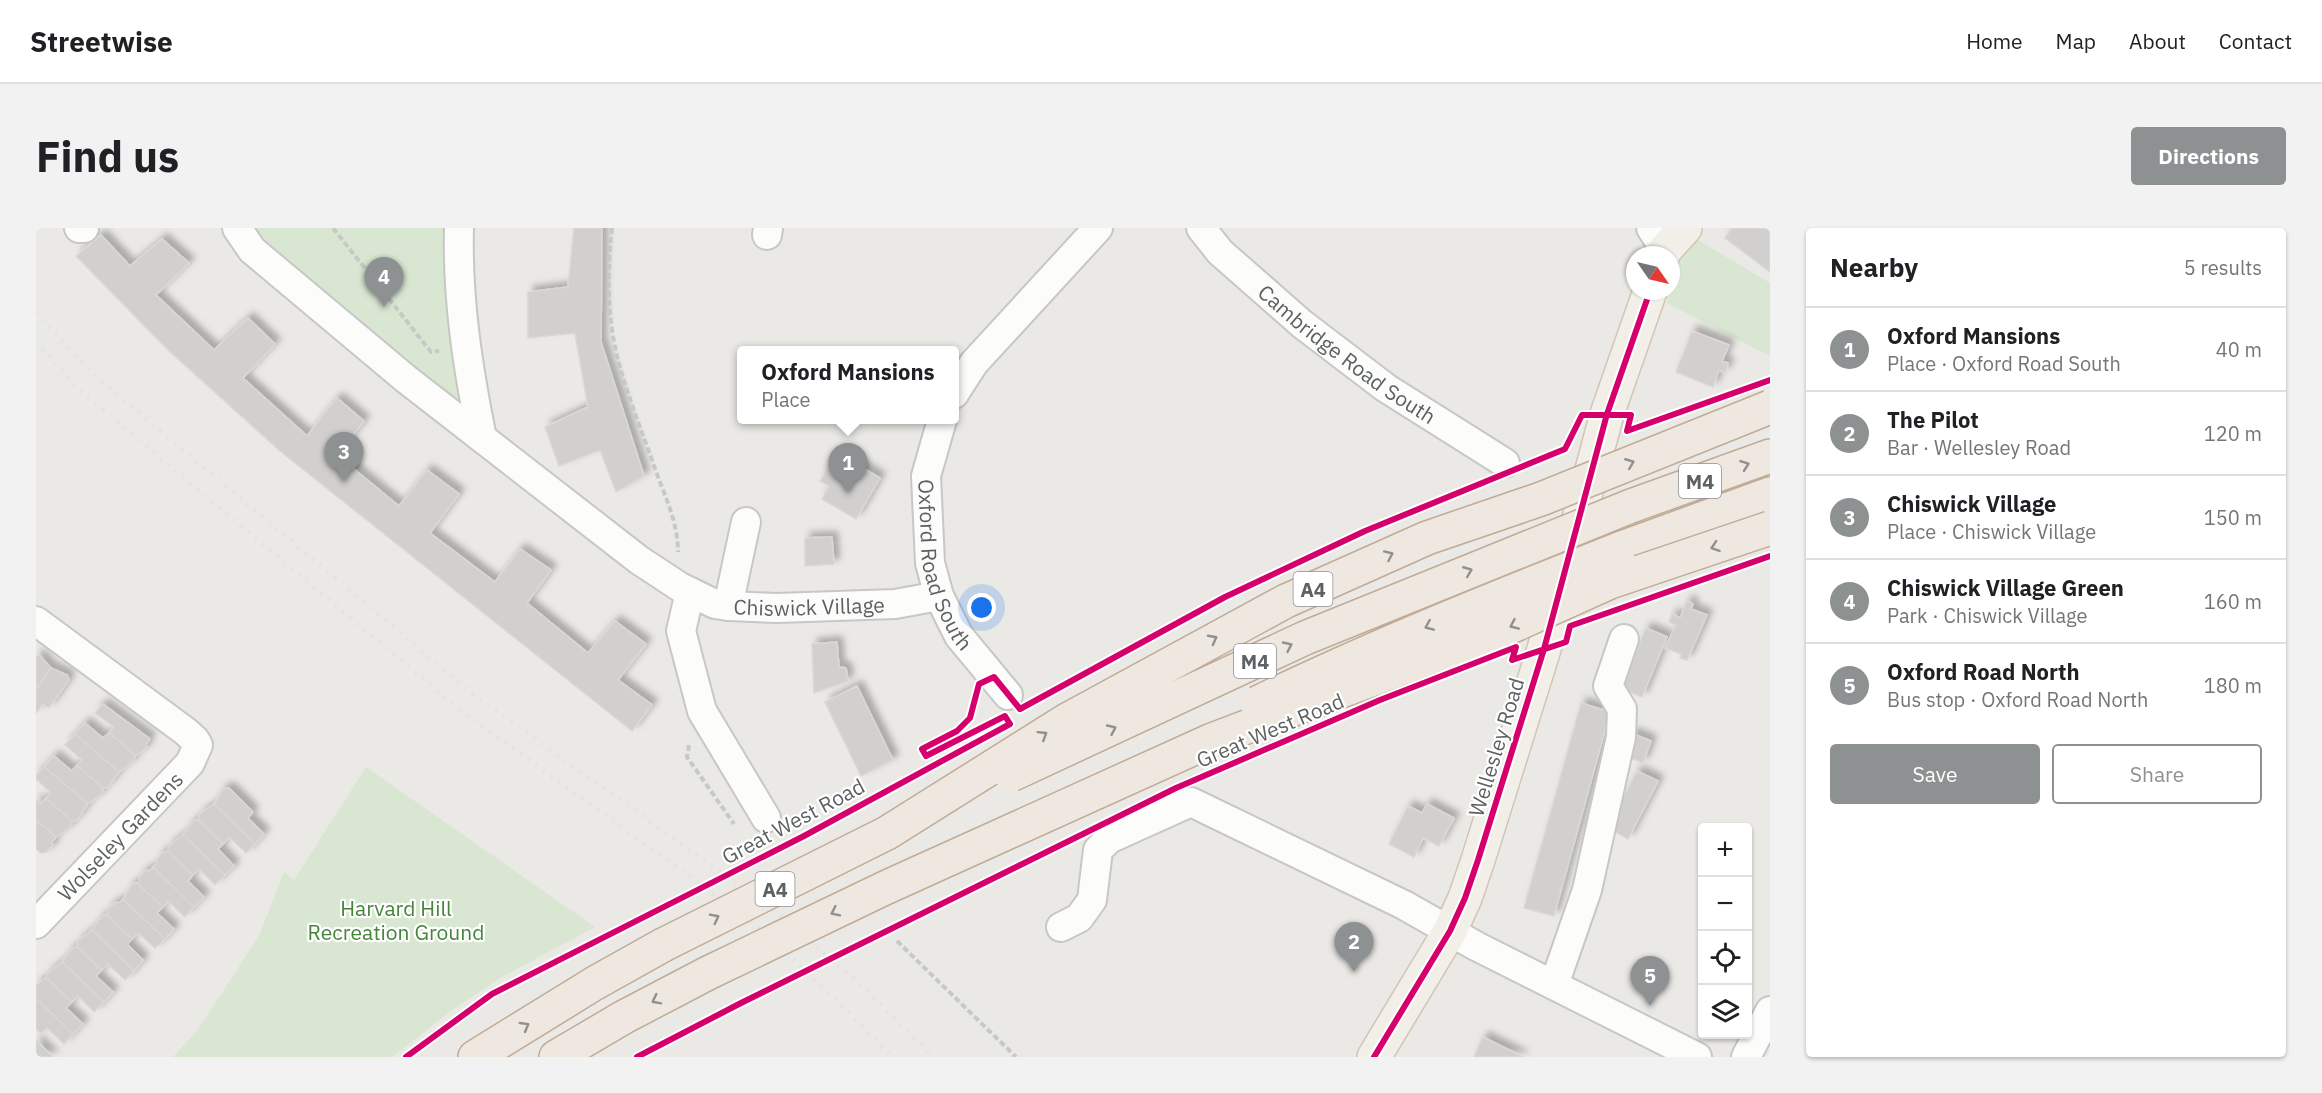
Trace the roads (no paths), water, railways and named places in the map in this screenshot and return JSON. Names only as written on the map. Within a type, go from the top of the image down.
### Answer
[{"type":"highway","name":"A4","points":[[475,1057],[595,983],[663,945],[887,833],[1067,720],[1286,601],[1427,538],[1541,499],[1770,407]]},
{"type":"highway","name":"M4","points":[[887,833],[1305,638],[1539,542],[1770,456]]},
{"type":"highway","name":"M4","points":[[887,887],[1142,758],[1323,671],[1528,584],[1770,494]]},
{"type":"highway","name":"Great West Road","points":[[556,1057],[624,1017],[708,973],[887,887],[1212,740],[1508,628],[1610,582],[1770,528]]},
{"type":"main road","name":"Wellesley Road","points":[[1374,1057],[1450,931],[1465,898],[1544,650],[1607,414],[1647,300]]},
{"type":"street","points":[[79,228],[84,228]]},
{"type":"street","name":"Chiswick Village","points":[[237,228],[252,250],[406,379],[639,560],[681,587],[715,604],[777,608],[895,604],[939,596]]},
{"type":"street","points":[[459,228],[458,270],[466,346],[482,438]]},
{"type":"street","points":[[959,386],[974,363],[1098,228]]},
{"type":"street","name":"Cambridge Road South","points":[[1201,228],[1220,252],[1302,324],[1386,388],[1504,463]]},
{"type":"street","name":"Oxford Road South","points":[[941,424],[926,476],[930,563],[939,596],[959,636],[1002,696]]},
{"type":"street","points":[[728,606],[746,522]]},
{"type":"street","points":[[681,587],[681,632],[702,711],[766,818]]},
{"type":"street","name":"Wolseley Gardens","points":[[36,621],[186,731],[198,745],[190,763],[36,924]]},
{"type":"street","points":[[1554,985],[1587,890],[1621,737],[1622,709],[1608,686],[1624,639]]},
{"type":"street","points":[[1061,927],[1079,918],[1092,900],[1098,850],[1109,839],[1191,802],[1404,905],[1554,985],[1697,1057]]},
{"type":"street","points":[[1746,1057],[1770,1011]]},
{"type":"railway","points":[[36,313],[93,374],[474,695],[779,914],[860,984],[934,1057]]},
{"type":"railway","points":[[36,342],[78,389],[460,710],[760,929],[841,1005],[892,1057]]},
{"type":"place","name":"Chiswick Village Green","points":[[384,307]]},
{"type":"place","name":"Chiswick Village","points":[[344,482]]},
{"type":"place","name":"Oxford Mansions","points":[[848,493]]},
{"type":"place","name":"The Pilot","points":[[1354,972]]},
{"type":"place","name":"Oxford Road North","points":[[1650,1006]]},
{"type":"park label","name":"Harvard Hill Recreation Ground","points":[[396,920]]}]
